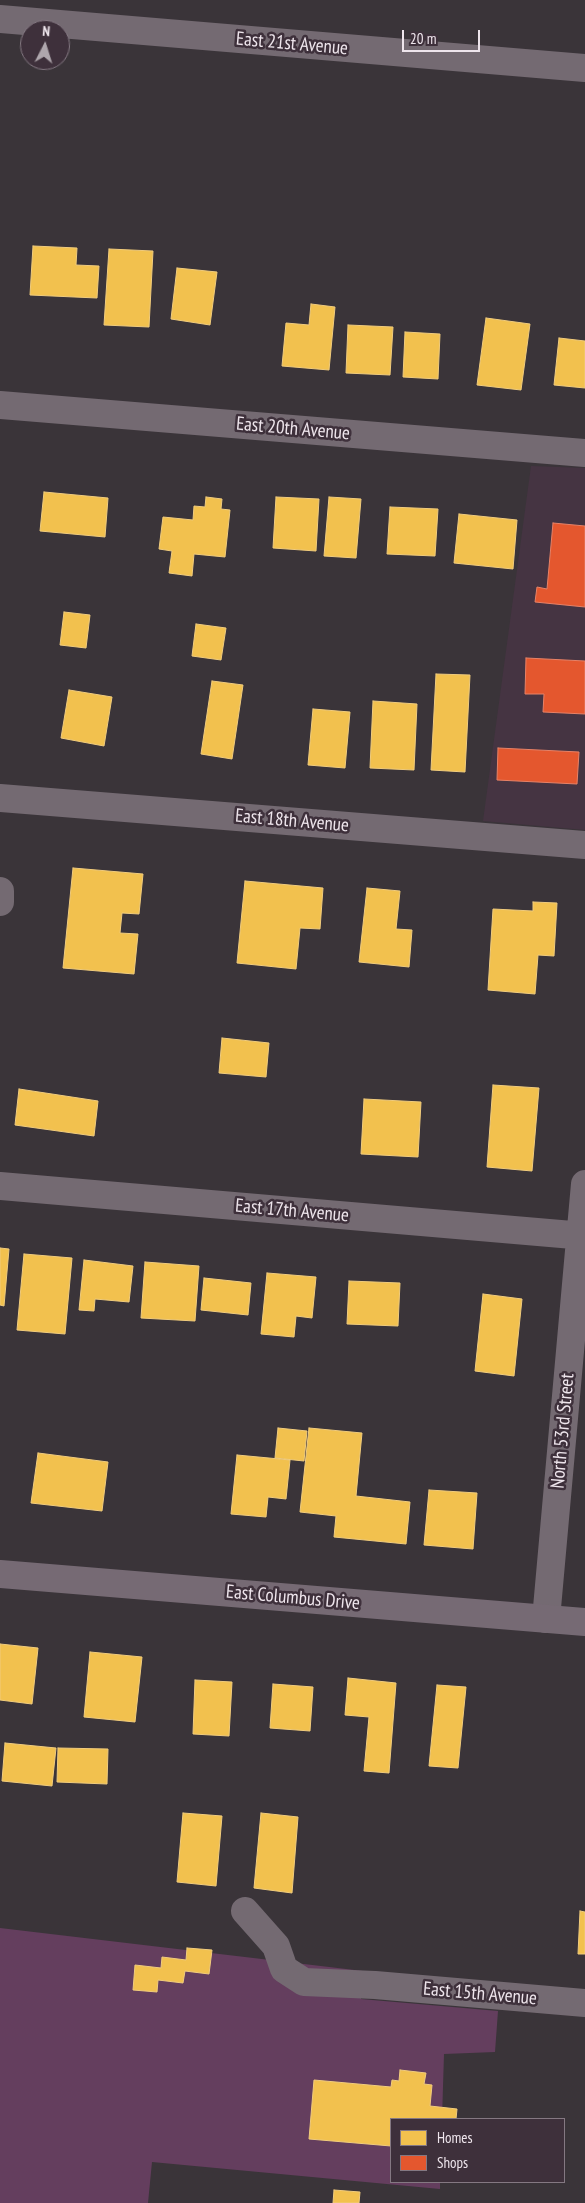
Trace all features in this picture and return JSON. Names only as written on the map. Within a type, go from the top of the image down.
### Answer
[{"type":"main road","name":"East Columbus Drive","points":[[0,1574],[585,1622]]},
{"type":"street","name":"East 21st Avenue","points":[[0,20],[585,68]]},
{"type":"street","name":"East 20th Avenue","points":[[0,405],[585,453]]},
{"type":"street","name":"East 18th Avenue","points":[[0,798],[585,845]]},
{"type":"street","points":[[0,891],[0,902]]},
{"type":"street","name":"North 53rd Street","points":[[546,1619],[583,1236],[585,1184]]},
{"type":"street","name":"East 17th Avenue","points":[[0,1186],[583,1236]]},
{"type":"street","name":"East 15th Avenue","points":[[245,1911],[276,1946],[284,1969],[304,1982],[375,1985],[585,2003]]},
{"type":"shaded area","points":[[531,466],[585,468],[585,830],[483,821]]},
{"type":"shaded area","points":[[0,1928],[363,1971],[361,1999],[498,2011],[495,2052],[444,2054],[442,2118],[390,2118],[390,2183],[440,2183],[440,2189],[152,2162],[148,2203],[0,2203]]},
{"type":"building: Homes","points":[[33,246],[77,248],[76,265],[99,266],[97,298],[30,295]]},
{"type":"building: Homes","points":[[109,249],[153,251],[149,327],[104,325]]},
{"type":"building: Homes","points":[[177,268],[217,272],[210,325],[171,319]]},
{"type":"building: Homes","points":[[311,304],[335,307],[329,370],[282,366],[286,323],[309,325]]},
{"type":"building: Homes","points":[[486,318],[530,324],[521,390],[477,385]]},
{"type":"building: Homes","points":[[348,325],[393,327],[390,375],[346,373]]},
{"type":"building: Homes","points":[[405,332],[440,334],[438,379],[403,377]]},
{"type":"building: Homes","points":[[559,338],[585,341],[585,388],[554,385]]},
{"type":"building: Homes","points":[[44,492],[108,498],[105,537],[40,531]]},
{"type":"building: Homes","points":[[206,497],[222,499],[221,509],[230,510],[225,557],[194,554],[192,576],[169,573],[172,551],[159,549],[163,517],[193,520],[194,506],[205,507]]},
{"type":"building: Homes","points":[[276,497],[319,499],[316,551],[273,548]]},
{"type":"building: Homes","points":[[329,497],[361,499],[356,558],[324,556]]},
{"type":"building: Homes","points":[[390,507],[438,509],[435,556],[387,554]]},
{"type":"building: Homes","points":[[459,514],[517,520],[513,569],[454,563]]},
{"type":"building: Homes","points":[[64,612],[90,615],[86,648],[60,645]]},
{"type":"building: Homes","points":[[196,624],[226,628],[221,660],[192,656]]},
{"type":"building: Homes","points":[[436,674],[470,675],[465,772],[431,770]]},
{"type":"building: Homes","points":[[212,681],[243,685],[232,759],[201,754]]},
{"type":"building: Homes","points":[[69,690],[112,697],[104,746],[61,738]]},
{"type":"building: Homes","points":[[373,701],[417,704],[414,770],[370,768]]},
{"type":"building: Homes","points":[[313,709],[350,712],[345,768],[308,765]]},
{"type":"building: Homes","points":[[73,868],[143,874],[139,914],[122,913],[120,933],[138,934],[134,974],[63,968]]},
{"type":"building: Homes","points":[[245,881],[323,888],[320,929],[300,928],[296,969],[237,963]]},
{"type":"building: Homes","points":[[367,888],[400,891],[396,929],[412,930],[409,967],[359,962]]},
{"type":"building: Homes","points":[[533,902],[557,903],[554,956],[538,955],[535,994],[488,990],[493,909],[533,911]]},
{"type":"building: Homes","points":[[222,1038],[269,1043],[266,1077],[219,1073]]},
{"type":"building: Homes","points":[[493,1085],[539,1088],[532,1171],[487,1167]]},
{"type":"building: Homes","points":[[19,1089],[98,1101],[94,1136],[15,1125]]},
{"type":"building: Homes","points":[[364,1099],[421,1102],[418,1157],[361,1154]]},
{"type":"building: Homes","points":[[0,1248],[9,1249],[4,1306],[0,1305]]},
{"type":"building: Homes","points":[[24,1254],[72,1258],[65,1334],[17,1330]]},
{"type":"building: Homes","points":[[84,1260],[133,1266],[129,1302],[95,1299],[94,1311],[79,1310]]},
{"type":"building: Homes","points":[[145,1262],[199,1266],[195,1321],[141,1318]]},
{"type":"building: Homes","points":[[267,1273],[316,1277],[312,1318],[296,1316],[294,1337],[261,1334]]},
{"type":"building: Homes","points":[[204,1278],[251,1283],[248,1315],[201,1310]]},
{"type":"building: Homes","points":[[349,1281],[400,1283],[398,1326],[347,1324]]},
{"type":"building: Homes","points":[[483,1294],[522,1299],[514,1376],[475,1371]]},
{"type":"building: Homes","points":[[278,1428],[307,1431],[304,1461],[275,1458]]},
{"type":"building: Homes","points":[[309,1428],[362,1433],[356,1496],[410,1502],[406,1544],[334,1537],[336,1516],[300,1512]]},
{"type":"building: Homes","points":[[38,1453],[108,1462],[102,1511],[31,1503]]},
{"type":"building: Homes","points":[[237,1455],[290,1460],[286,1499],[268,1497],[266,1517],[231,1514]]},
{"type":"building: Homes","points":[[429,1490],[477,1493],[473,1549],[424,1545]]},
{"type":"building: Homes","points":[[0,1644],[38,1648],[32,1704],[0,1700]]},
{"type":"building: Homes","points":[[90,1652],[142,1657],[135,1722],[84,1717]]},
{"type":"building: Homes","points":[[348,1678],[396,1683],[389,1773],[364,1771],[369,1717],[345,1715]]},
{"type":"building: Homes","points":[[195,1680],[232,1682],[229,1736],[193,1734]]},
{"type":"building: Homes","points":[[273,1684],[313,1687],[310,1731],[270,1728]]},
{"type":"building: Homes","points":[[437,1685],[466,1687],[458,1768],[429,1766]]},
{"type":"building: Homes","points":[[5,1743],[56,1748],[52,1786],[2,1781]]},
{"type":"building: Homes","points":[[58,1748],[108,1749],[107,1784],[57,1782]]},
{"type":"building: Homes","points":[[183,1813],[222,1816],[216,1886],[177,1882]]},
{"type":"building: Homes","points":[[261,1813],[298,1817],[292,1893],[254,1888]]},
{"type":"building: Homes","points":[[580,1911],[585,1912],[585,1954],[578,1954]]},
{"type":"building: Homes","points":[[187,1948],[212,1950],[209,1974],[185,1971],[183,1983],[158,1980],[157,1992],[133,1990],[135,1965],[161,1968],[162,1957],[186,1960]]},
{"type":"building: Homes","points":[[400,2070],[426,2073],[424,2084],[432,2085],[430,2106],[457,2109],[456,2118],[390,2118],[390,2146],[309,2139],[314,2080],[391,2087],[392,2080],[399,2081]]},
{"type":"building: Homes","points":[[334,2190],[360,2192],[359,2203],[333,2203]]},
{"type":"building: Shops","points":[[553,523],[585,526],[585,607],[535,602],[537,587],[547,589]]},
{"type":"building: Shops","points":[[526,658],[585,661],[585,714],[543,712],[544,694],[525,694]]},
{"type":"building: Shops","points":[[498,748],[579,752],[577,784],[497,780]]}]
